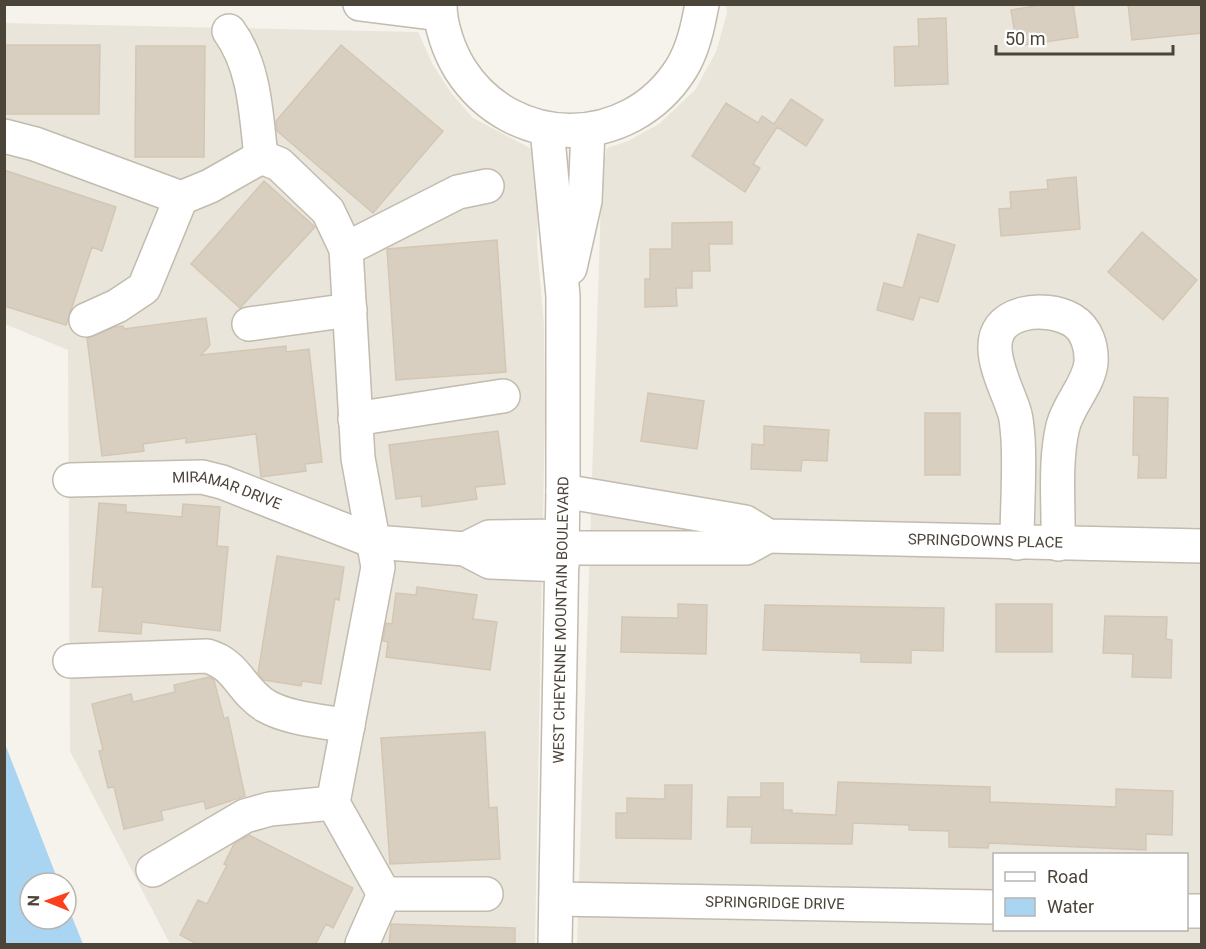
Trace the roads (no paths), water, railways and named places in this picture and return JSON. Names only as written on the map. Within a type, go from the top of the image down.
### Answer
[{"type":"street","points":[[360,4],[440,9],[453,58],[476,89],[501,111],[547,129],[588,130],[633,114],[668,86],[682,68],[693,43],[702,4]]},
{"type":"street","points":[[229,31],[238,43],[250,76],[261,157]]},
{"type":"street","name":"WEST CHEYENNE MOUNTAIN BOULEVARD","points":[[547,129],[564,296],[555,945]]},
{"type":"street","name":"WEST CHEYENNE MOUNTAIN BOULEVARD","points":[[564,296],[585,201],[588,130]]},
{"type":"street","points":[[4,136],[35,144],[181,198],[210,186],[261,157]]},
{"type":"street","points":[[261,157],[279,164],[328,211],[346,249],[355,419],[364,499],[375,542],[378,567],[333,803],[384,894]]},
{"type":"street","points":[[346,249],[458,192],[487,186]]},
{"type":"street","points":[[86,320],[117,306],[144,288],[181,198]]},
{"type":"street","points":[[249,324],[350,310]]},
{"type":"street","points":[[1017,543],[1018,439],[1015,413],[999,375],[994,348],[998,333],[1009,320],[1043,312],[1071,319],[1082,328],[1089,341],[1091,362],[1087,378],[1069,407],[1063,428],[1059,452],[1058,544]]},
{"type":"street","points":[[355,419],[503,396]]},
{"type":"street","name":"MIRAMAR DRIVE","points":[[70,480],[202,477],[222,482],[375,542],[465,549],[489,537],[562,550]]},
{"type":"street","name":"SPRINGDOWNS PLACE","points":[[563,491],[745,522],[768,536],[1202,546]]},
{"type":"street","name":"SPRINGDOWNS PLACE","points":[[562,550],[746,548],[768,536]]},
{"type":"street","points":[[70,661],[207,656],[227,664],[249,692],[277,711],[348,726]]},
{"type":"street","points":[[153,870],[245,816],[279,808],[333,803]]},
{"type":"street","points":[[384,894],[486,894]]},
{"type":"street","points":[[362,945],[384,894]]},
{"type":"street","name":"SPRINGRIDGE DRIVE","points":[[556,899],[993,908]]},
{"type":"water","points":[[5,744],[54,871],[18,871],[18,931],[78,931],[83,944],[5,944]]}]
